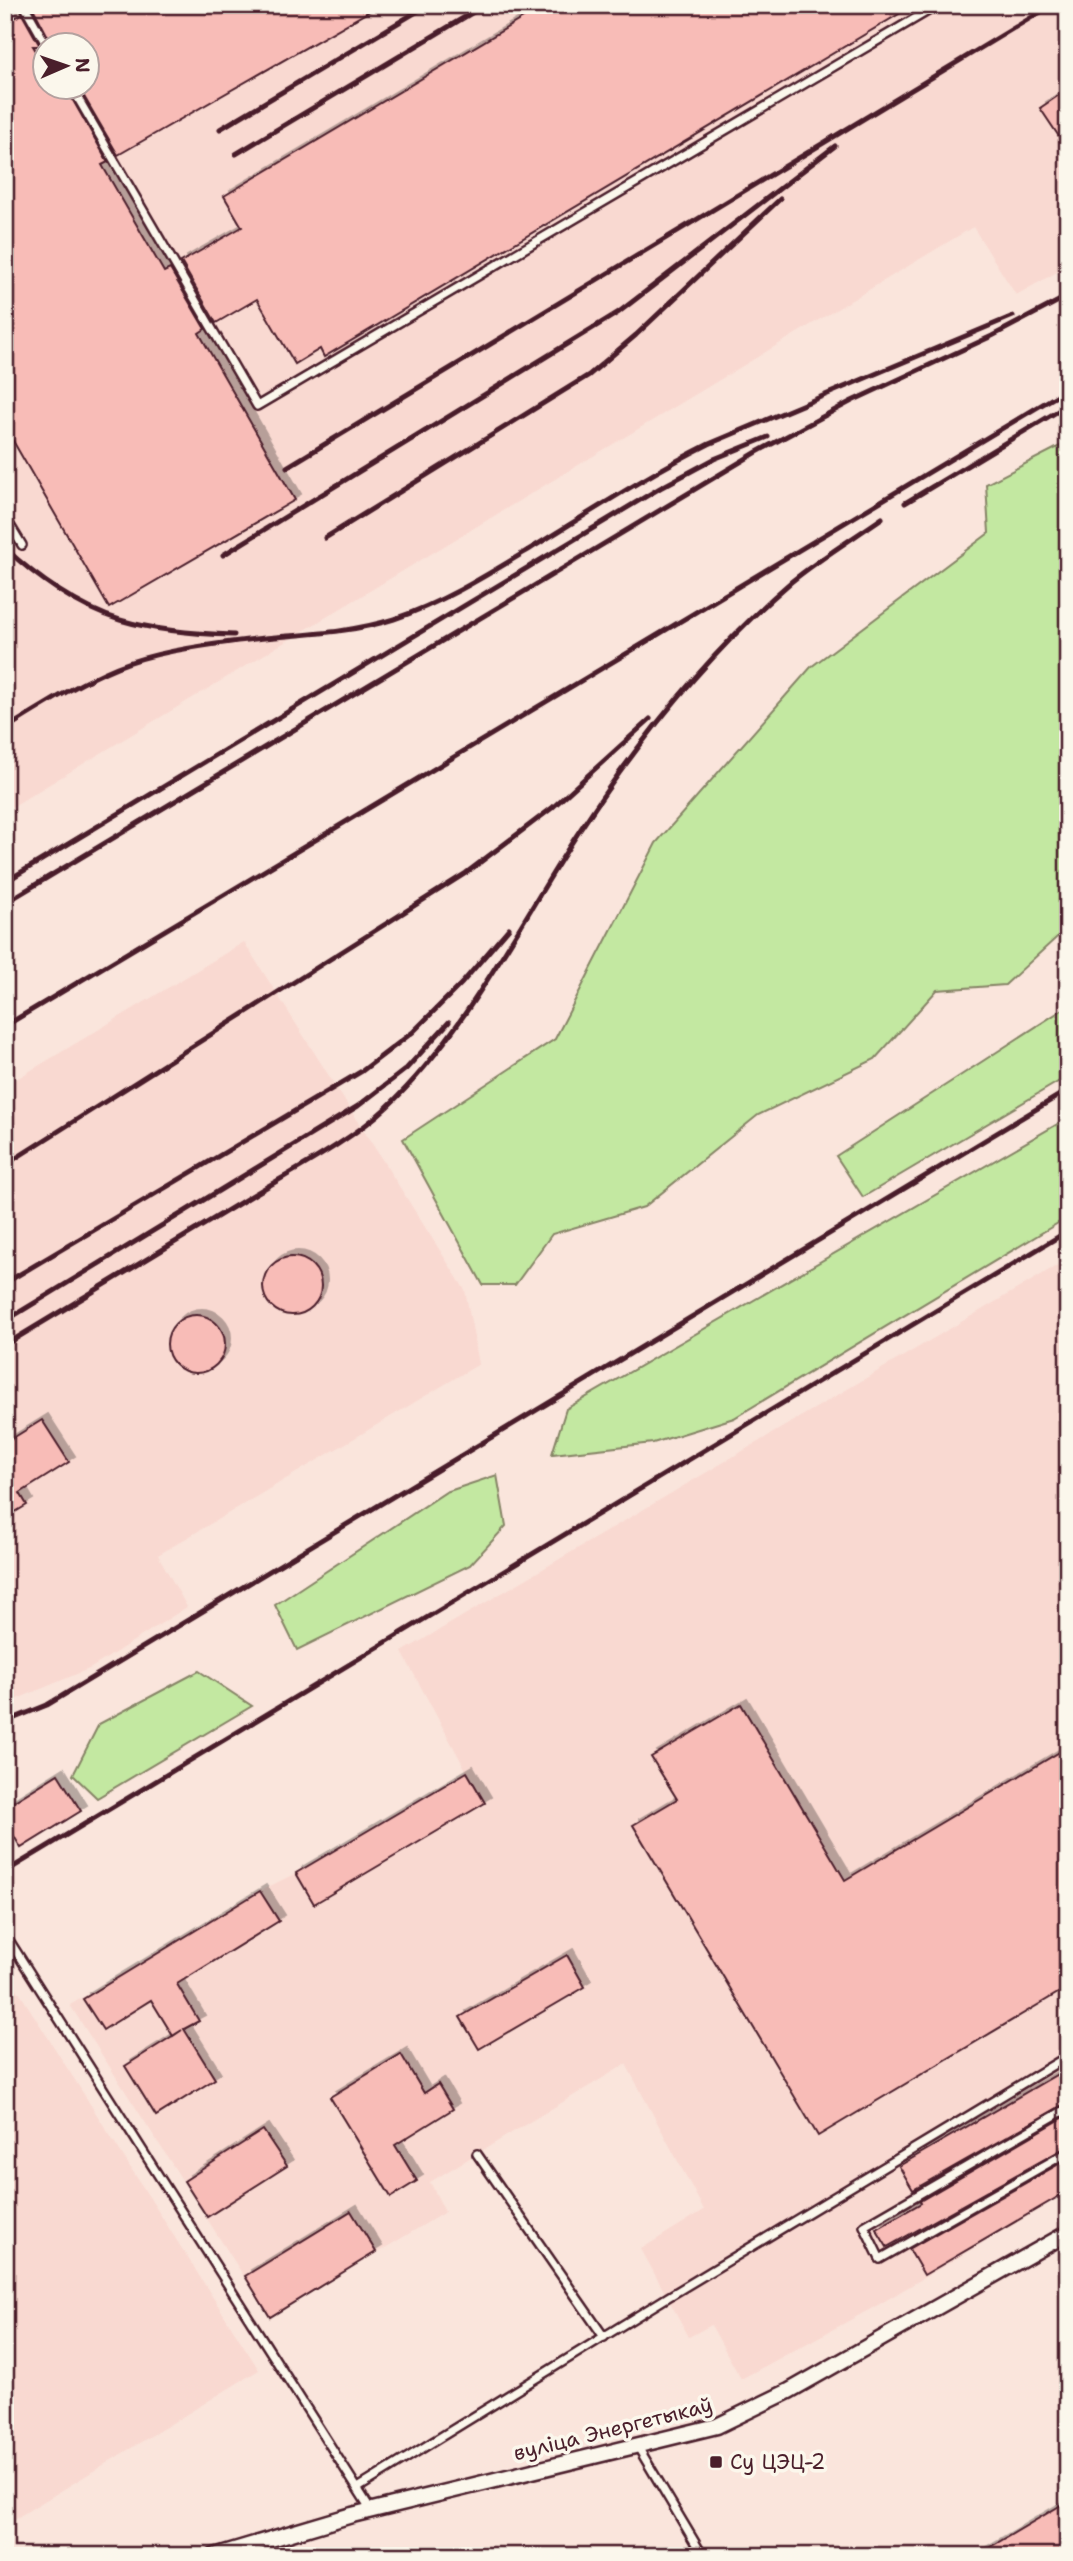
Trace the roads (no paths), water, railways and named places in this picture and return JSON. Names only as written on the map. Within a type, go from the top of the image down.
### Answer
[{"type":"street","name":"вуліца Энергетыкаў","points":[[214,2556],[372,2510],[716,2426],[789,2391],[1068,2233]]},
{"type":"lane","points":[[24,5],[39,32]]},
{"type":"lane","points":[[80,102],[257,406],[939,5]]},
{"type":"lane","points":[[5,517],[22,545]]},
{"type":"lane","points":[[5,1934],[372,2510]]},
{"type":"lane","points":[[358,2488],[1068,2056]]},
{"type":"lane","points":[[1068,2108],[863,2226],[880,2259],[1068,2152]]},
{"type":"lane","points":[[477,2154],[604,2337]]},
{"type":"lane","points":[[638,2447],[702,2556]]},
{"type":"railway","points":[[220,129],[428,5]]},
{"type":"railway","points":[[236,154],[485,5]]},
{"type":"railway","points":[[287,467],[1052,5]]},
{"type":"railway","points":[[223,555],[619,312],[835,146]]},
{"type":"railway","points":[[325,538],[589,375],[636,335],[780,199]]},
{"type":"railway","points":[[5,903],[757,452],[852,401],[992,336],[1068,296]]},
{"type":"railway","points":[[5,729],[88,680],[144,658],[251,639],[354,629],[412,612],[481,578],[641,481],[709,444],[1013,316]]},
{"type":"railway","points":[[5,1026],[1068,389]]},
{"type":"railway","points":[[905,503],[1068,405]]},
{"type":"railway","points":[[5,882],[660,488],[714,459],[768,437]]},
{"type":"railway","points":[[5,1345],[323,1154],[387,1107],[442,1046],[467,1011],[580,830],[677,698],[731,638],[791,582],[882,518]]},
{"type":"railway","points":[[5,548],[59,590],[105,615],[162,629],[234,635]]},
{"type":"railway","points":[[5,1165],[466,873],[552,808],[650,719]]},
{"type":"railway","points":[[5,1283],[362,1071],[413,1032],[462,983],[509,928]]},
{"type":"railway","points":[[5,1321],[358,1106],[406,1069],[449,1022]]},
{"type":"railway","points":[[5,1722],[47,1705],[1068,1090]]},
{"type":"railway","points":[[5,1872],[1068,1231]]},
{"type":"place","name":"Су ЦЭЦ-2","points":[[716,2462]]}]
